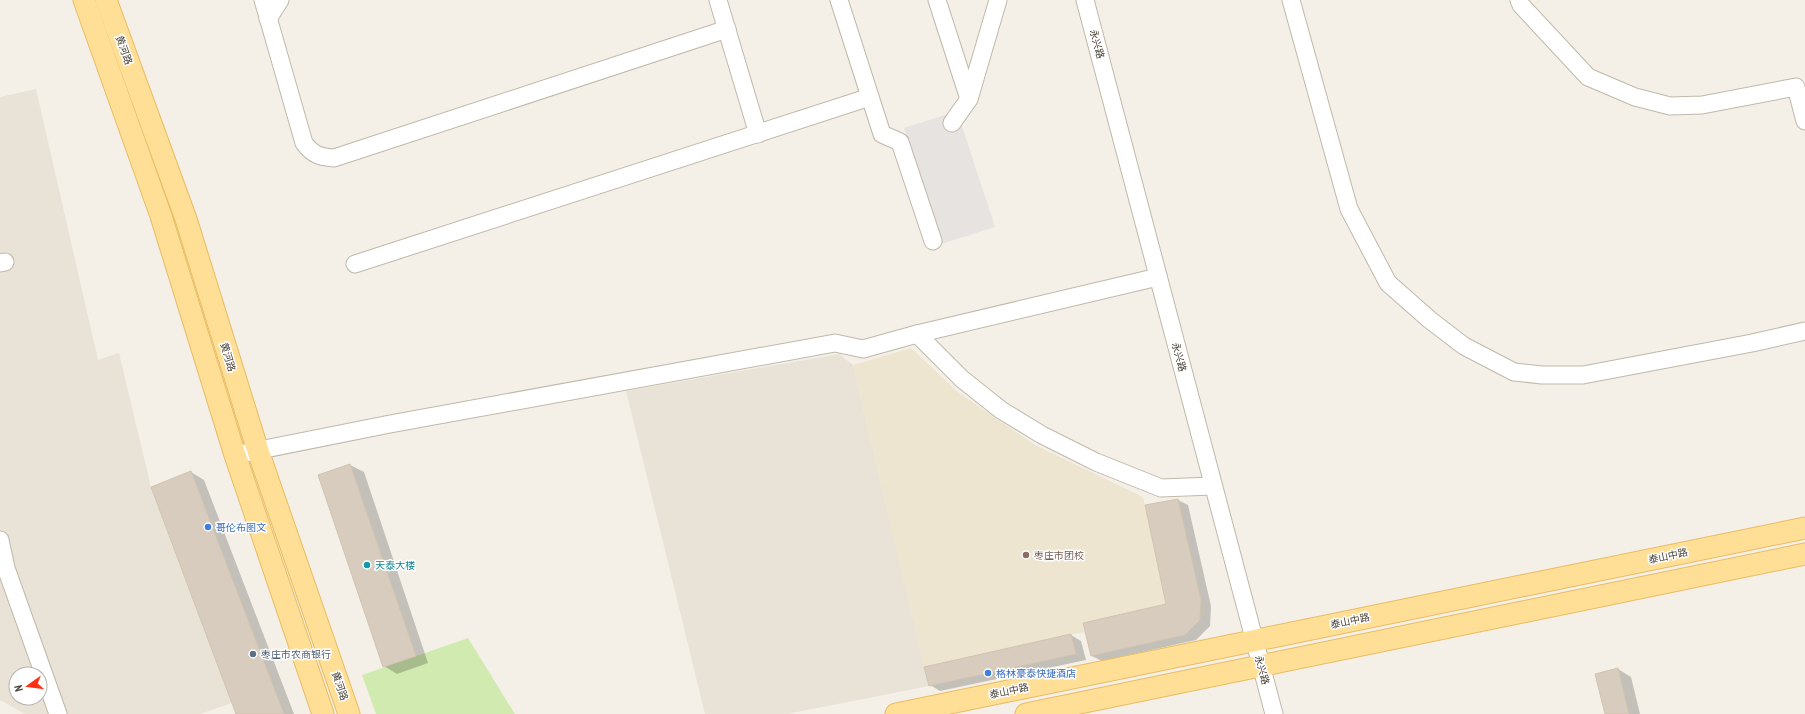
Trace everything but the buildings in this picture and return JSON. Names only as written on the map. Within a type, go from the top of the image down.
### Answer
[{"type":"main road","name":"黄河路","points":[[84,0],[161,216],[235,456],[323,714]]},
{"type":"main road","name":"黄河路","points":[[106,0],[186,219],[258,451],[349,714]]},
{"type":"main road","name":"泰山中路","points":[[896,714],[1805,528]]},
{"type":"main road","points":[[1026,714],[1805,554]]},
{"type":"street","points":[[263,0],[304,143],[311,152],[321,157],[334,158],[727,29]]},
{"type":"street","points":[[268,19],[280,0]]},
{"type":"street","points":[[718,0],[758,134]]},
{"type":"street","points":[[839,0],[882,134],[900,142],[933,241]]},
{"type":"street","points":[[937,0],[969,99]]},
{"type":"street","points":[[952,123],[969,99],[998,0]]},
{"type":"street","name":"永兴路","points":[[1086,0],[1274,714]]},
{"type":"street","points":[[1291,0],[1349,208],[1388,283],[1430,320],[1464,346],[1514,372],[1542,376],[1583,375],[1752,343],[1805,331]]},
{"type":"street","points":[[1519,0],[1521,5],[1588,77],[1636,97],[1670,106],[1702,104],[1796,87],[1805,121]]},
{"type":"street","points":[[355,264],[870,98]]},
{"type":"street","points":[[235,456],[390,424],[835,343],[863,349],[917,334],[1158,277]]},
{"type":"street","points":[[917,334],[962,378],[1001,410],[1042,435],[1096,462],[1161,488],[1213,486]]},
{"type":"street","points":[[0,540],[6,568],[58,714]]},
{"type":"shaded area","points":[[36,89],[98,360],[119,353],[151,487],[232,703],[200,714],[25,714],[11,706],[48,706],[48,666],[8,666],[8,704],[0,700],[0,97]]},
{"type":"shaded area","points":[[957,111],[995,227],[941,244],[904,128]]},
{"type":"shaded area","name":"枣庄市团校","points":[[911,348],[959,393],[1035,445],[1143,497],[1166,604],[1083,623],[1084,632],[924,667],[853,365]]},
{"type":"shaded area","points":[[839,354],[853,365],[929,686],[787,714],[705,714],[626,391]]},
{"type":"green space","points":[[468,638],[515,714],[376,714],[362,675]]},
{"type":"place","name":"哥伦布图文","points":[[208,527]]},
{"type":"place","name":"枣庄市团校","points":[[1026,555]]},
{"type":"place","name":"天泰大楼","points":[[367,565]]},
{"type":"place","name":"枣庄市农商银行","points":[[253,654]]},
{"type":"place","name":"格林豪泰快捷酒店","points":[[988,673]]}]
